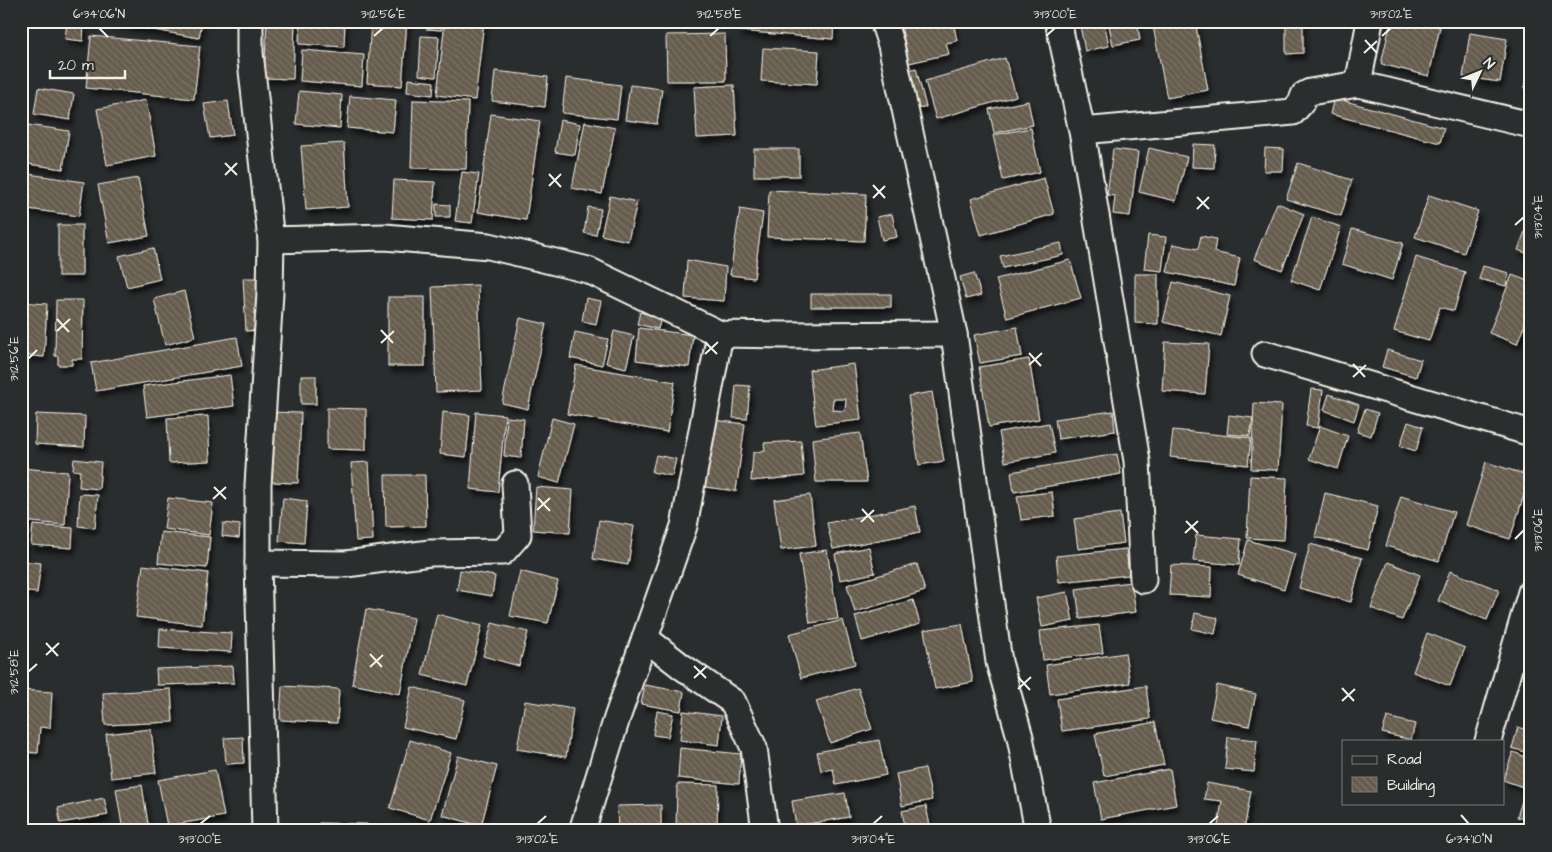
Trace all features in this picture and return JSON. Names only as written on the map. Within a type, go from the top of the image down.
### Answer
[{"type":"street","points":[[250,21],[250,53],[271,240],[270,302],[258,486],[258,562],[265,831]]},
{"type":"street","points":[[883,21],[891,45],[954,334],[999,662],[1020,737],[1038,831]]},
{"type":"street","points":[[1058,21],[1082,131],[1137,461],[1143,580]]},
{"type":"street","points":[[1358,84],[1370,21]]},
{"type":"street","points":[[1082,131],[1293,112],[1301,103],[1304,95],[1310,92],[1358,84],[1531,125]]},
{"type":"street","points":[[271,240],[385,236],[489,246],[588,270],[720,334],[954,334]]},
{"type":"street","points":[[582,831],[617,718],[684,526],[720,334]]},
{"type":"street","points":[[1265,354],[1531,432]]},
{"type":"street","points":[[258,562],[346,564],[430,552],[503,552],[518,535],[515,484]]},
{"type":"street","points":[[1488,740],[1531,592]]},
{"type":"street","points":[[645,638],[733,702],[754,748],[764,831]]},
{"type":"building","points":[[115,21],[202,21],[199,38],[115,23]]},
{"type":"building","points":[[267,21],[295,21],[293,79],[264,78]]},
{"type":"building","points":[[300,21],[345,21],[344,47],[299,44]]},
{"type":"building","points":[[371,21],[407,21],[402,86],[367,83]]},
{"type":"building","points":[[427,21],[442,21],[442,30],[426,29]]},
{"type":"building","points":[[445,21],[484,21],[475,100],[437,95]]},
{"type":"building","points":[[740,21],[834,21],[833,39],[739,31]]},
{"type":"building","points":[[900,21],[942,21],[942,23],[953,21],[957,41],[946,43],[949,54],[909,63]]},
{"type":"building","points":[[1079,21],[1104,21],[1109,46],[1085,51]]},
{"type":"building","points":[[1108,21],[1137,21],[1140,40],[1113,45]]},
{"type":"building","points":[[1152,21],[1195,21],[1208,90],[1167,98]]},
{"type":"building","points":[[1286,21],[1303,21],[1303,53],[1286,54]]},
{"type":"building","points":[[1391,21],[1419,21],[1440,27],[1429,76],[1381,64]]},
{"type":"building","points":[[67,22],[84,23],[83,41],[65,39]]},
{"type":"building","points":[[1470,33],[1507,39],[1500,82],[1463,77]]},
{"type":"building","points":[[725,34],[726,81],[667,81],[666,35]]},
{"type":"building","points":[[91,36],[200,46],[194,99],[86,88]]},
{"type":"building","points":[[421,36],[439,37],[436,77],[419,75]]},
{"type":"building","points":[[763,48],[819,51],[817,84],[761,81]]},
{"type":"building","points":[[302,50],[364,55],[362,86],[300,81]]},
{"type":"building","points":[[1005,58],[1016,96],[936,119],[925,81]]},
{"type":"building","points":[[1531,60],[1531,90],[1524,88]]},
{"type":"building","points":[[916,68],[926,107],[910,111],[900,73]]},
{"type":"building","points":[[495,71],[548,77],[545,107],[492,101]]},
{"type":"building","points":[[566,78],[621,85],[617,119],[562,113]]},
{"type":"building","points":[[408,79],[434,82],[433,95],[407,92]]},
{"type":"building","points":[[630,85],[662,89],[657,124],[625,120]]},
{"type":"building","points":[[734,85],[737,136],[697,138],[694,87]]},
{"type":"building","points":[[38,88],[74,94],[70,120],[34,114]]},
{"type":"building","points":[[299,91],[342,95],[340,128],[296,124]]},
{"type":"building","points":[[350,96],[396,100],[393,132],[347,128]]},
{"type":"building","points":[[1334,98],[1444,128],[1440,143],[1330,114]]},
{"type":"building","points":[[146,100],[156,156],[107,165],[97,109]]},
{"type":"building","points":[[413,100],[468,102],[466,169],[411,168]]},
{"type":"building","points":[[228,101],[233,135],[210,138],[204,104]]},
{"type":"building","points":[[1028,101],[1033,125],[994,133],[989,109]]},
{"type":"building","points":[[491,114],[540,121],[526,220],[478,212]]},
{"type":"building","points":[[560,120],[580,124],[575,155],[555,152]]},
{"type":"building","points":[[585,122],[615,128],[602,194],[572,188]]},
{"type":"building","points":[[21,124],[69,131],[63,169],[21,163]]},
{"type":"building","points":[[1031,128],[1040,172],[1003,180],[993,135]]},
{"type":"building","points":[[344,143],[348,207],[306,210],[301,146]]},
{"type":"building","points":[[1193,144],[1215,145],[1214,168],[1192,167]]},
{"type":"building","points":[[1149,148],[1187,157],[1176,201],[1139,192]]},
{"type":"building","points":[[1265,148],[1284,149],[1283,171],[1264,171]]},
{"type":"building","points":[[754,149],[799,149],[799,176],[754,176]]},
{"type":"building","points":[[1113,149],[1138,152],[1130,216],[1113,214],[1115,196],[1107,195]]},
{"type":"building","points":[[1298,163],[1352,180],[1341,216],[1286,199]]},
{"type":"building","points":[[462,172],[479,174],[472,223],[455,221]]},
{"type":"building","points":[[21,173],[84,182],[79,216],[21,208]]},
{"type":"building","points":[[138,178],[149,236],[109,243],[98,185]]},
{"type":"building","points":[[1044,178],[1054,214],[981,235],[971,199]]},
{"type":"building","points":[[394,180],[435,182],[433,220],[392,218]]},
{"type":"building","points":[[769,190],[866,194],[864,241],[767,237]]},
{"type":"building","points":[[1429,195],[1478,211],[1464,253],[1415,237]]},
{"type":"building","points":[[610,196],[637,202],[628,241],[601,235]]},
{"type":"building","points":[[1277,203],[1304,214],[1282,270],[1254,259]]},
{"type":"building","points":[[436,204],[450,205],[450,217],[436,217]]},
{"type":"building","points":[[588,207],[601,209],[596,235],[584,233]]},
{"type":"building","points":[[740,209],[763,213],[754,278],[730,275]]},
{"type":"building","points":[[892,214],[897,237],[882,240],[877,217]]},
{"type":"building","points":[[1531,215],[1531,255],[1518,250]]},
{"type":"building","points":[[1312,217],[1341,227],[1320,290],[1291,280]]},
{"type":"building","points":[[58,225],[82,225],[82,276],[58,276]]},
{"type":"building","points":[[1352,229],[1403,243],[1392,280],[1342,264]]},
{"type":"building","points":[[1148,235],[1166,237],[1162,271],[1144,269]]},
{"type":"building","points":[[1201,236],[1216,239],[1214,252],[1240,258],[1234,286],[1167,272],[1173,244],[1198,249]]},
{"type":"building","points":[[1061,243],[1063,255],[1003,268],[1000,256]]},
{"type":"building","points":[[153,248],[160,279],[127,287],[119,256]]},
{"type":"building","points":[[1416,257],[1465,272],[1454,311],[1440,307],[1429,341],[1394,331]]},
{"type":"building","points":[[687,260],[726,267],[724,301],[685,298]]},
{"type":"building","points":[[1070,260],[1081,298],[1007,318],[996,279]]},
{"type":"building","points":[[1483,266],[1509,273],[1506,286],[1479,279]]},
{"type":"building","points":[[974,273],[981,295],[966,299],[960,277]]},
{"type":"building","points":[[1135,274],[1158,274],[1158,324],[1135,323]]},
{"type":"building","points":[[1512,275],[1531,282],[1531,309],[1517,344],[1489,333]]},
{"type":"building","points":[[243,278],[257,278],[260,330],[246,331]]},
{"type":"building","points":[[1173,282],[1230,296],[1221,336],[1163,322]]},
{"type":"building","points":[[478,285],[482,390],[436,392],[432,287]]},
{"type":"building","points":[[184,291],[195,337],[165,345],[154,299]]},
{"type":"building","points":[[811,294],[891,294],[891,307],[811,307]]},
{"type":"building","points":[[388,297],[425,297],[425,366],[388,366]]},
{"type":"building","points":[[586,298],[601,301],[596,324],[582,321]]},
{"type":"building","points":[[56,300],[83,300],[82,359],[72,359],[72,365],[58,365],[58,356],[55,356]]},
{"type":"building","points":[[21,302],[47,304],[44,357],[21,355]]},
{"type":"building","points":[[640,312],[661,318],[658,329],[637,324]]},
{"type":"building","points":[[520,318],[546,324],[528,409],[502,403]]},
{"type":"building","points":[[1017,327],[1022,356],[980,363],[974,335]]},
{"type":"building","points":[[639,328],[693,335],[689,367],[636,360]]},
{"type":"building","points":[[614,331],[634,336],[626,368],[606,363]]},
{"type":"building","points":[[575,332],[608,339],[602,365],[570,358]]},
{"type":"building","points":[[237,337],[242,366],[96,391],[91,363]]},
{"type":"building","points":[[1165,342],[1209,344],[1205,394],[1162,391]]},
{"type":"building","points":[[1387,350],[1421,360],[1416,377],[1382,367]]},
{"type":"building","points":[[1029,359],[1039,419],[989,427],[979,367]]},
{"type":"building","points":[[854,364],[861,420],[816,425],[809,370]],"holes":[[[833,399],[846,399],[845,411],[832,410]]]},
{"type":"building","points":[[576,365],[675,382],[667,432],[567,414]]},
{"type":"building","points":[[230,375],[234,406],[147,417],[143,386]]},
{"type":"building","points":[[301,376],[316,376],[316,404],[301,404]]},
{"type":"building","points":[[736,385],[750,386],[747,419],[733,418]]},
{"type":"building","points":[[1311,389],[1323,390],[1318,428],[1306,426]]},
{"type":"building","points":[[932,392],[944,461],[919,465],[908,396]]},
{"type":"building","points":[[1329,394],[1359,405],[1354,421],[1324,410]]},
{"type":"building","points":[[1254,403],[1282,405],[1278,470],[1251,469]]},
{"type":"building","points":[[327,408],[366,409],[366,450],[327,449]]},
{"type":"building","points":[[1365,409],[1378,413],[1371,436],[1357,432]]},
{"type":"building","points":[[1113,411],[1115,431],[1058,439],[1055,419]]},
{"type":"building","points":[[271,412],[301,413],[298,483],[268,482]]},
{"type":"building","points":[[443,412],[470,415],[466,457],[440,454]]},
{"type":"building","points":[[476,412],[505,415],[498,492],[470,489]]},
{"type":"building","points":[[36,414],[85,416],[84,447],[35,444]]},
{"type":"building","points":[[1229,415],[1253,418],[1250,436],[1227,434]]},
{"type":"building","points":[[208,416],[210,461],[169,463],[167,418]]},
{"type":"building","points":[[507,417],[524,419],[521,458],[504,456]]},
{"type":"building","points":[[552,418],[574,424],[559,483],[538,477]]},
{"type":"building","points":[[714,420],[745,424],[736,491],[705,487]]},
{"type":"building","points":[[1408,422],[1423,427],[1416,451],[1400,446]]},
{"type":"building","points":[[1049,423],[1055,453],[1005,462],[999,432]]},
{"type":"building","points":[[1320,426],[1348,436],[1338,469],[1309,459]]},
{"type":"building","points":[[1173,430],[1251,438],[1248,465],[1170,457]]},
{"type":"building","points":[[860,433],[867,482],[816,482],[812,439]]},
{"type":"building","points":[[801,441],[804,476],[751,481],[753,453],[765,450],[764,443]]},
{"type":"building","points":[[1117,454],[1121,474],[1014,492],[1011,472]]},
{"type":"building","points":[[656,455],[676,459],[672,476],[652,472]]},
{"type":"building","points":[[74,459],[101,462],[99,489],[79,487],[80,471],[73,470]]},
{"type":"building","points":[[369,462],[373,540],[356,541],[351,463]]},
{"type":"building","points":[[1486,462],[1530,476],[1510,539],[1466,525]]},
{"type":"building","points":[[21,468],[68,472],[65,525],[21,521]]},
{"type":"building","points":[[385,475],[425,475],[426,526],[386,527]]},
{"type":"building","points":[[1250,476],[1287,478],[1284,540],[1247,538]]},
{"type":"building","points":[[536,487],[573,490],[570,533],[533,530]]},
{"type":"building","points":[[1052,492],[1055,516],[1021,520],[1017,496]]},
{"type":"building","points":[[1325,493],[1378,506],[1368,550],[1315,537]]},
{"type":"building","points":[[80,494],[98,495],[95,528],[78,526]]},
{"type":"building","points":[[810,495],[816,546],[781,550],[774,500]]},
{"type":"building","points":[[1401,496],[1454,512],[1439,561],[1386,546]]},
{"type":"building","points":[[168,498],[213,503],[209,535],[164,529]]},
{"type":"building","points":[[283,498],[307,501],[304,543],[279,541]]},
{"type":"building","points":[[915,506],[920,532],[833,549],[827,523]]},
{"type":"building","points":[[1120,513],[1124,543],[1078,549],[1074,519]]},
{"type":"building","points":[[599,520],[634,526],[628,565],[593,559]]},
{"type":"building","points":[[223,523],[240,525],[239,538],[222,536]]},
{"type":"building","points":[[33,525],[73,528],[72,548],[31,545]]},
{"type":"building","points":[[21,527],[27,528],[24,558],[21,558]]},
{"type":"building","points":[[161,532],[210,537],[207,568],[158,563]]},
{"type":"building","points":[[1196,535],[1241,539],[1239,565],[1193,561]]},
{"type":"building","points":[[1248,540],[1295,554],[1284,589],[1238,575]]},
{"type":"building","points":[[1310,544],[1362,558],[1351,602],[1299,588]]},
{"type":"building","points":[[869,547],[875,573],[840,580],[835,554]]},
{"type":"building","points":[[1126,549],[1129,575],[1059,582],[1056,556]]},
{"type":"building","points":[[827,550],[838,619],[810,623],[799,554]]},
{"type":"building","points":[[21,561],[41,563],[37,593],[21,591]]},
{"type":"building","points":[[1388,562],[1420,575],[1402,620],[1371,608]]},
{"type":"building","points":[[917,564],[925,591],[855,612],[847,585]]},
{"type":"building","points":[[143,565],[208,573],[202,625],[136,617]]},
{"type":"building","points":[[1171,565],[1212,567],[1211,597],[1169,595]]},
{"type":"building","points":[[460,570],[495,576],[492,596],[457,590]]},
{"type":"building","points":[[520,571],[558,581],[548,623],[510,616]]},
{"type":"building","points":[[1450,571],[1499,590],[1487,620],[1438,601]]},
{"type":"building","points":[[1131,582],[1136,612],[1080,619],[1076,589]]},
{"type":"building","points":[[1067,592],[1073,621],[1042,627],[1036,598]]},
{"type":"building","points":[[913,600],[920,624],[862,641],[855,616]]},
{"type":"building","points":[[366,609],[414,618],[400,694],[352,684]]},
{"type":"building","points":[[1195,613],[1218,618],[1215,634],[1192,629]]},
{"type":"building","points":[[437,614],[482,626],[467,686],[422,675]]},
{"type":"building","points":[[843,620],[855,664],[801,678],[789,634]]},
{"type":"building","points":[[492,623],[528,632],[519,666],[483,656]]},
{"type":"building","points":[[962,624],[973,682],[935,689],[924,630]]},
{"type":"building","points":[[1099,625],[1103,653],[1043,660],[1040,631]]},
{"type":"building","points":[[160,629],[232,633],[231,652],[159,648]]},
{"type":"building","points":[[1427,633],[1465,648],[1450,686],[1413,672]]},
{"type":"building","points":[[1125,653],[1130,683],[1050,694],[1046,665]]},
{"type":"building","points":[[233,666],[234,683],[157,685],[156,669]]},
{"type":"building","points":[[645,685],[684,692],[681,711],[641,704]]},
{"type":"building","points":[[1217,685],[1256,694],[1249,726],[1210,718]]},
{"type":"building","points":[[282,686],[339,689],[337,723],[280,720]]},
{"type":"building","points":[[1146,686],[1150,719],[1062,731],[1057,699]]},
{"type":"building","points":[[412,687],[465,700],[456,739],[403,727]]},
{"type":"building","points":[[858,688],[872,729],[830,743],[816,701]]},
{"type":"building","points":[[171,689],[173,722],[105,725],[103,693]]},
{"type":"building","points":[[21,690],[52,692],[50,728],[40,727],[38,753],[21,752]]},
{"type":"building","points":[[525,701],[573,709],[566,757],[517,749]]},
{"type":"building","points":[[657,711],[673,714],[668,737],[653,735]]},
{"type":"building","points":[[683,711],[722,716],[719,745],[680,740]]},
{"type":"building","points":[[1531,712],[1531,728],[1526,727]]},
{"type":"building","points":[[1387,717],[1415,724],[1411,740],[1382,733]]},
{"type":"building","points":[[1155,722],[1164,765],[1104,776],[1095,734]]},
{"type":"building","points":[[1518,727],[1531,731],[1531,754],[1512,748]]},
{"type":"building","points":[[151,729],[156,773],[111,778],[106,734]]},
{"type":"building","points":[[243,737],[244,763],[226,764],[224,738]]},
{"type":"building","points":[[1228,737],[1257,740],[1254,772],[1225,769]]},
{"type":"building","points":[[410,740],[451,753],[430,820],[390,808]]},
{"type":"building","points":[[879,740],[886,775],[836,785],[833,769],[821,771],[817,752]]},
{"type":"building","points":[[680,748],[741,754],[739,784],[678,778]]},
{"type":"building","points":[[1513,752],[1531,759],[1531,790],[1504,780]]},
{"type":"building","points":[[458,756],[497,766],[481,826],[442,815]]},
{"type":"building","points":[[21,763],[25,763],[24,778],[21,778]]},
{"type":"building","points":[[925,768],[932,800],[902,806],[896,774]]},
{"type":"building","points":[[1170,769],[1176,805],[1101,819],[1094,783]]},
{"type":"building","points":[[215,770],[224,816],[167,826],[158,780]]},
{"type":"building","points":[[1207,783],[1251,791],[1244,830],[1218,826],[1222,801],[1204,799]]},
{"type":"building","points":[[677,784],[718,785],[717,831],[676,831]]},
{"type":"building","points":[[142,785],[149,830],[123,831],[116,789]]},
{"type":"building","points":[[845,793],[849,817],[796,826],[792,801]]},
{"type":"building","points":[[1524,794],[1531,796],[1531,821],[1517,817]]},
{"type":"building","points":[[104,798],[108,815],[60,823],[58,808]]},
{"type":"building","points":[[661,805],[661,831],[618,831],[617,806]]},
{"type":"building","points":[[926,806],[931,831],[906,831],[902,811]]},
{"type":"building","points":[[319,823],[367,824],[367,831],[319,831]]}]
